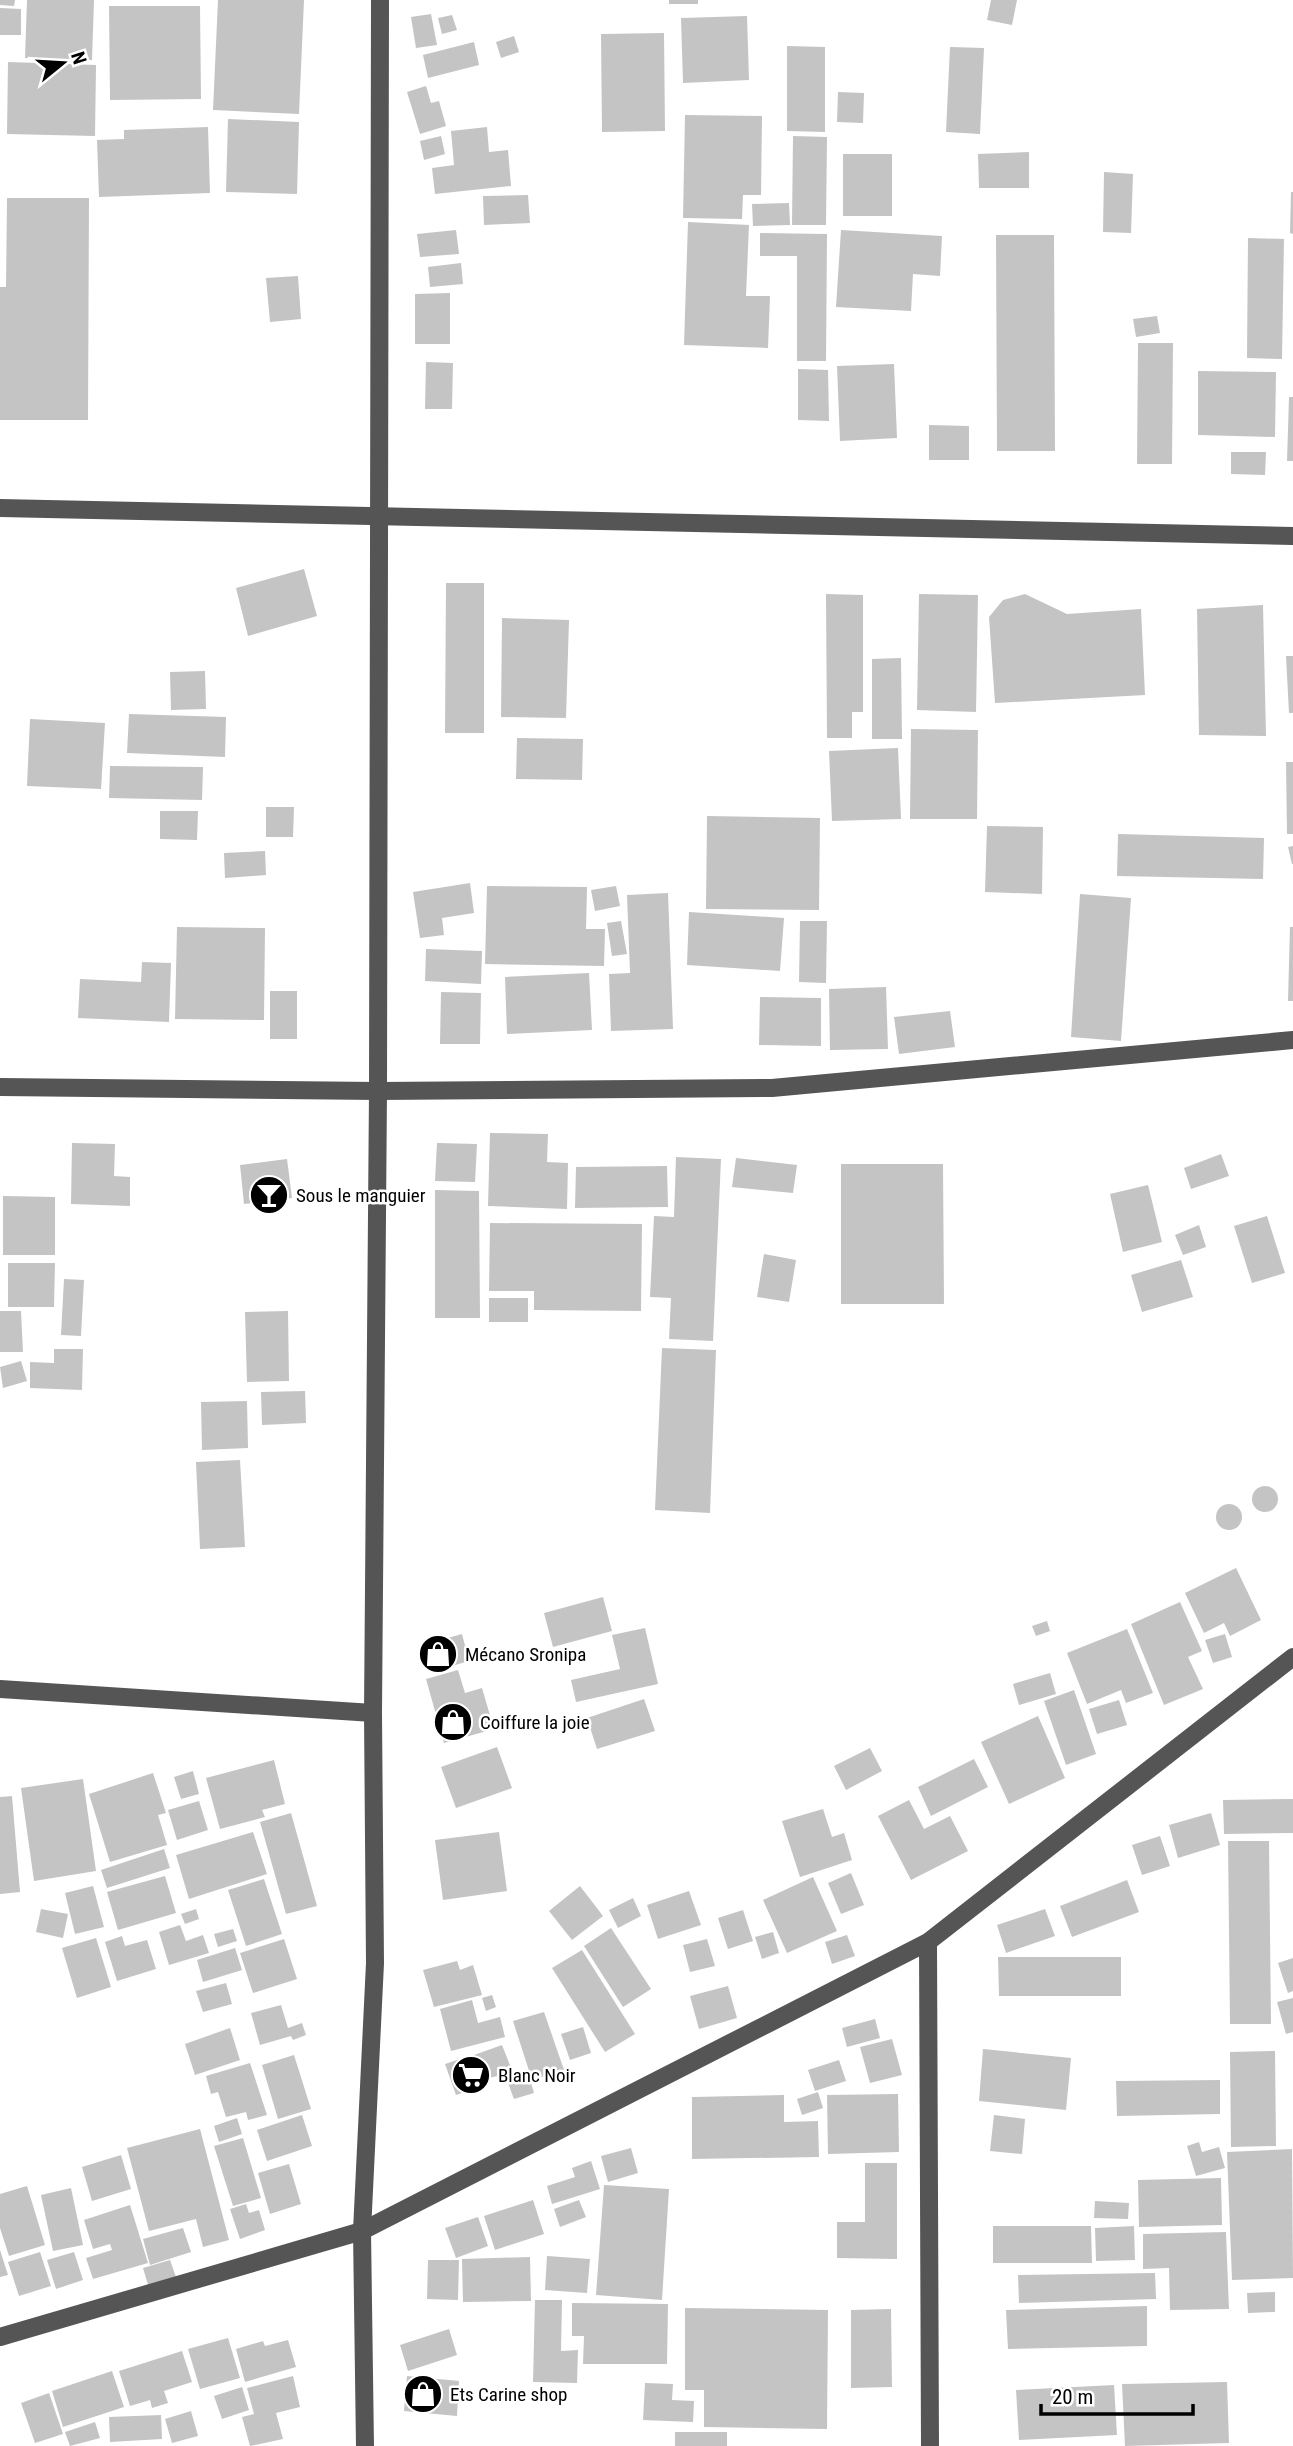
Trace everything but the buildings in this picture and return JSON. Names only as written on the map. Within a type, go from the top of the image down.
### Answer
[{"type":"street","points":[[365,2446],[362,2231],[375,1963],[373,1713],[378,1091],[380,0]]},
{"type":"street","points":[[0,508],[1293,536]]},
{"type":"street","points":[[0,1087],[378,1091],[772,1088],[1293,1040]]},
{"type":"street","points":[[0,2337],[362,2231],[928,1942],[1293,1657]]},
{"type":"street","points":[[0,1689],[373,1713]]},
{"type":"street","points":[[928,1942],[930,2446]]},
{"type":"place","name":"Sous le manguier","points":[[269,1195]]},
{"type":"place","name":"Mécano Sronipa","points":[[438,1654]]},
{"type":"place","name":"Coiffure la joie","points":[[453,1722]]},
{"type":"place","name":"Blanc Noir","points":[[471,2075]]},
{"type":"place","name":"Ets Carine shop","points":[[423,2394]]}]
